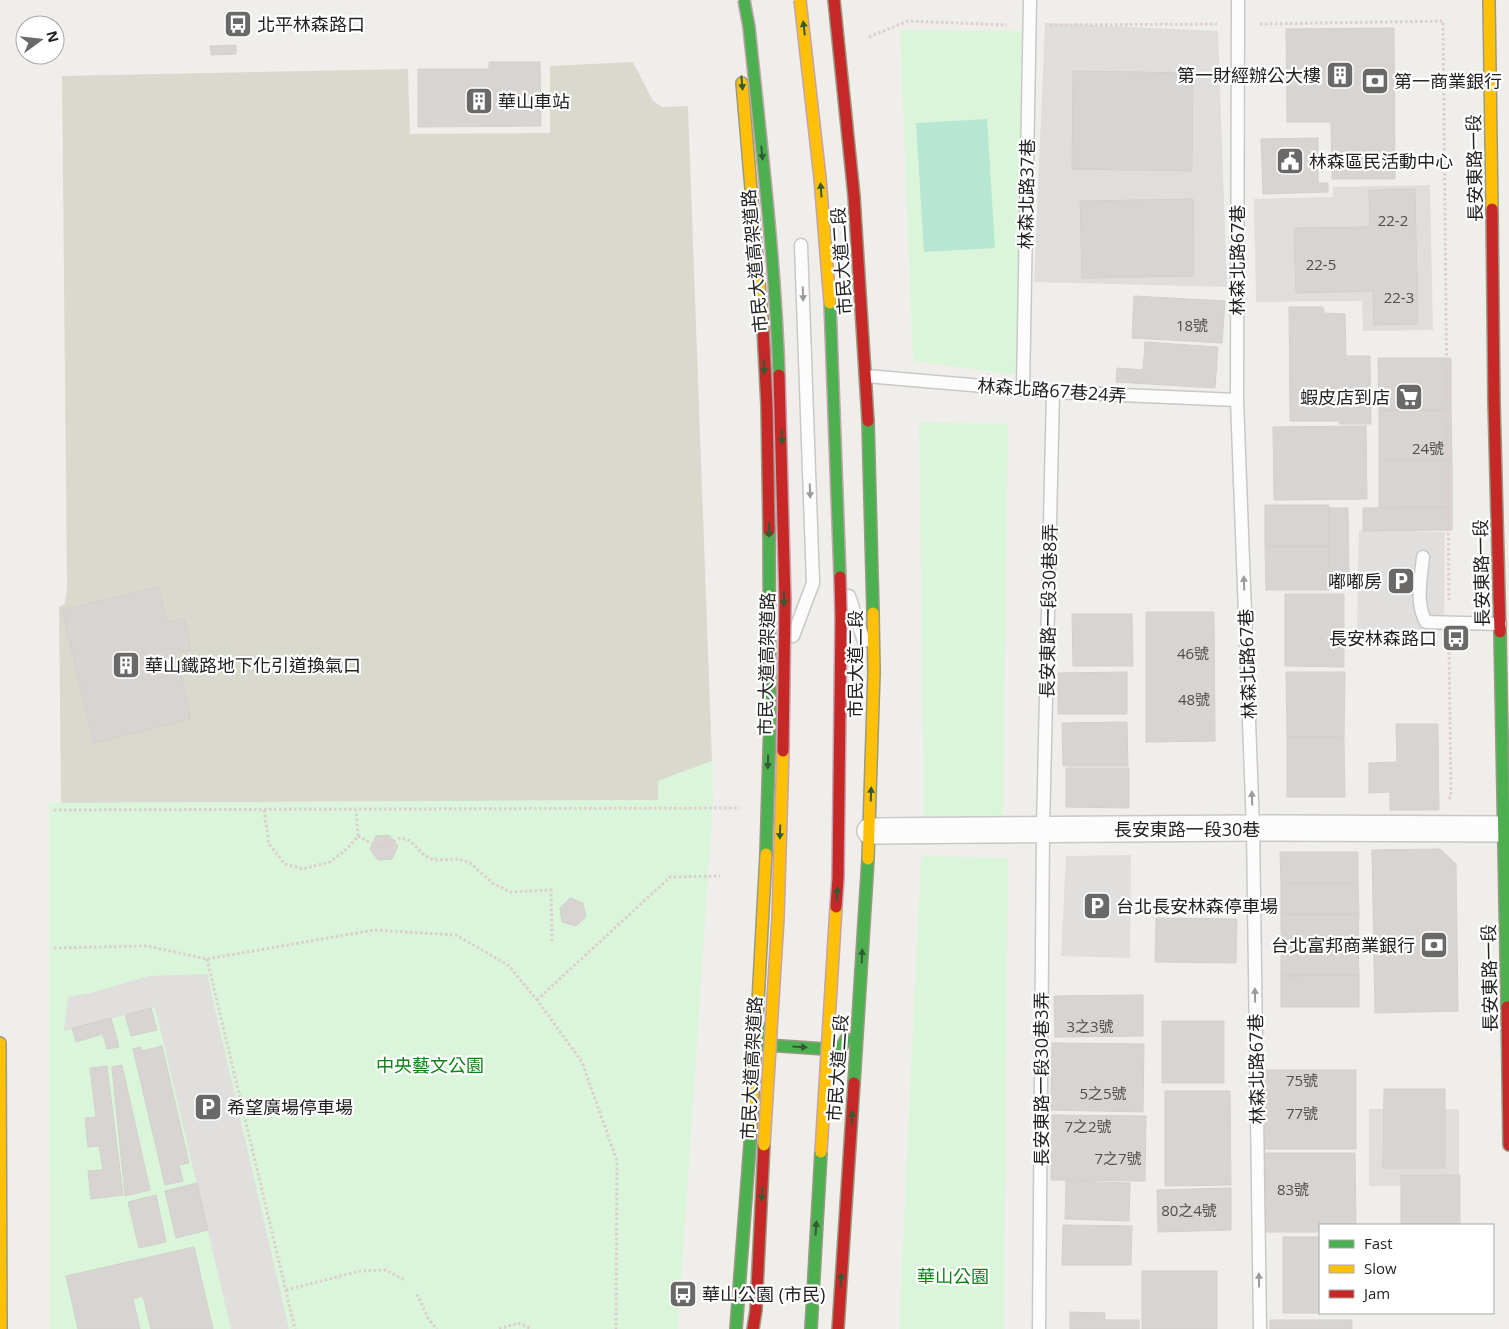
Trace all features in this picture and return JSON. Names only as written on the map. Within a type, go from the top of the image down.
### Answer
[{"type":"main road","name":"市民大道高架道路","points":[[744,0],[749,27],[764,170],[777,319],[782,450],[784,600],[778,918],[754,1329]]},
{"type":"main road","points":[[800,0],[820,178],[831,322],[841,618],[838,878],[810,1329]]},
{"type":"main road","name":"市民大道二段","points":[[834,0],[854,196],[866,376],[871,502],[874,672],[870,831],[838,1329]]},
{"type":"main road","name":"長安東路一段","points":[[1490,0],[1494,402],[1507,829],[1509,1145]]},
{"type":"main road","points":[[736,1329],[758,1014],[768,807],[769,696],[768,449],[760,297],[740,68]]},
{"type":"main road","points":[[758,1014],[766,1045],[840,1050],[858,1017]]},
{"type":"main road","points":[[0,1043],[1,1329]]},
{"type":"main road","points":[[754,1081],[767,1056],[841,1063],[854,1088]]},
{"type":"street","name":"長安東路一段30巷","points":[[870,831],[1253,828],[1507,829]]},
{"type":"lane","name":"林森北路37巷","points":[[1022,389],[1030,0]]},
{"type":"lane","name":"林森北路67巷","points":[[1238,0],[1237,400],[1253,828],[1260,1329]]},
{"type":"lane","points":[[769,696],[813,583],[801,245]]},
{"type":"lane","points":[[831,250],[845,582],[874,672]]},
{"type":"lane","name":"林森北路67巷24弄","points":[[866,376],[1053,392],[1237,400]]},
{"type":"lane","name":"長安東路一段30巷8弄","points":[[1042,829],[1053,392]]},
{"type":"lane","points":[[1494,402],[1509,402]]},
{"type":"lane","points":[[1423,557],[1420,602],[1421,613],[1426,622],[1500,624]]},
{"type":"lane","name":"長安東路一段30巷3弄","points":[[1039,1329],[1042,829]]},
{"type":"path","points":[[867,38],[908,21],[1029,26],[1443,21],[1451,796],[1447,802]]},
{"type":"path","points":[[54,810],[714,809],[768,807]]},
{"type":"path","points":[[264,810],[269,844],[285,864],[303,870],[330,862],[348,848],[358,836],[356,810]]},
{"type":"path","points":[[358,836],[380,848],[401,838],[410,841],[424,855],[434,860],[459,859],[470,863],[494,884],[510,892],[550,890],[552,941]]},
{"type":"path","points":[[537,1000],[670,877],[720,876]]},
{"type":"path","points":[[54,948],[147,946],[208,959],[374,930],[456,935],[508,965],[537,1000],[582,1062],[617,1161],[616,1329]]},
{"type":"path","points":[[208,959],[295,1329]]},
{"type":"path","points":[[286,1290],[360,1271],[386,1270],[404,1280]]},
{"type":"path","points":[[417,1294],[428,1318],[437,1329]]},
{"type":"path","points":[[498,1329],[518,1323],[532,1329]]},
{"type":"shaded area","points":[[1045,23],[1218,31],[1227,287],[1034,282]]},
{"type":"shaded area","points":[[633,62],[653,101],[662,107],[688,106],[712,761],[658,781],[658,800],[61,803],[59,607],[65,604],[67,588],[62,76],[408,69],[410,134],[550,133],[550,66]]},
{"type":"shaded area","points":[[1430,185],[1433,330],[1363,331],[1362,301],[1256,302],[1254,199],[1333,197],[1333,187]]},
{"type":"shaded area","name":"嘟嘟房","points":[[1359,530],[1445,532],[1444,631],[1357,629]]},
{"type":"shaded area","name":"台北長安林森停車場","points":[[1131,855],[1130,958],[1061,956],[1066,856]]},
{"type":"shaded area","name":"希望廣場停車場","points":[[207,974],[289,1329],[231,1329],[155,1007],[64,1031],[68,997],[90,993],[149,976]]},
{"type":"shaded area","points":[[1369,1109],[1459,1109],[1459,1186],[1369,1186]]},
{"type":"green space","points":[[900,30],[1027,31],[1017,375],[913,361]]},
{"type":"green space","points":[[987,119],[995,248],[924,252],[916,123]]},
{"type":"green space","points":[[919,422],[1008,424],[1003,819],[924,816]]},
{"type":"green space","name":"中央藝文公園","points":[[712,761],[713,802],[678,1329],[50,1329],[49,803],[658,800],[658,781]]},
{"type":"green space","name":"華山公園","points":[[921,856],[1008,858],[1004,1329],[899,1329]]},
{"type":"building","name":"第一財經辦公大樓","points":[[1394,28],[1395,179],[1332,179],[1331,122],[1287,122],[1286,29]]},
{"type":"building","points":[[236,45],[236,54],[211,55],[210,46]]},
{"type":"building","name":"華山車站","points":[[489,62],[540,62],[541,126],[418,127],[418,69],[489,69]]},
{"type":"building","points":[[1073,71],[1193,73],[1192,171],[1072,169]]},
{"type":"building","name":"林森區民活動中心","points":[[1318,138],[1318,183],[1328,183],[1328,192],[1263,194],[1261,139]]},
{"type":"building","points":[[1415,189],[1418,324],[1374,325],[1373,291],[1296,293],[1294,228],[1370,227],[1369,190]]},
{"type":"building","points":[[1193,199],[1194,276],[1082,278],[1080,201]]},
{"type":"building","points":[[1134,296],[1225,301],[1222,343],[1132,338]]},
{"type":"building","points":[[1289,307],[1323,307],[1324,313],[1345,314],[1346,356],[1370,356],[1371,424],[1339,424],[1340,421],[1290,421]]},
{"type":"building","points":[[1145,342],[1218,347],[1215,388],[1116,382],[1117,368],[1143,370]]},
{"type":"building","points":[[1378,358],[1451,358],[1451,410],[1379,410]]},
{"type":"building","points":[[1379,410],[1451,410],[1452,460],[1379,460]]},
{"type":"building","points":[[1366,426],[1367,499],[1274,500],[1273,427]]},
{"type":"building","points":[[1379,460],[1452,460],[1452,507],[1379,507]]},
{"type":"building","points":[[1265,505],[1329,505],[1329,546],[1265,546]]},
{"type":"building","points":[[1452,507],[1452,530],[1363,531],[1363,508]]},
{"type":"building","points":[[1329,508],[1348,508],[1349,580],[1329,580]]},
{"type":"building","points":[[1265,546],[1329,546],[1329,590],[1266,590]]},
{"type":"building","name":"華山鐵路地下化引道換氣口","points":[[159,587],[167,622],[184,618],[191,650],[175,653],[191,719],[94,743],[62,610]]},
{"type":"building","points":[[1285,594],[1344,594],[1344,667],[1285,666]]},
{"type":"building","points":[[1146,612],[1214,612],[1215,741],[1146,742]]},
{"type":"building","points":[[1072,614],[1132,614],[1133,666],[1073,666]]},
{"type":"building","points":[[1127,672],[1127,714],[1058,714],[1058,673]]},
{"type":"building","points":[[1286,672],[1345,672],[1344,737],[1287,737]]},
{"type":"building","points":[[1127,722],[1128,766],[1063,766],[1062,723]]},
{"type":"building","points":[[1396,724],[1438,724],[1439,810],[1390,810],[1390,792],[1369,793],[1369,763],[1397,762]]},
{"type":"building","points":[[1287,737],[1344,737],[1345,797],[1287,797]]},
{"type":"building","points":[[1066,768],[1129,768],[1129,808],[1066,807]]},
{"type":"building","points":[[389,835],[398,846],[392,859],[378,860],[370,849],[376,836]]},
{"type":"building","points":[[1440,849],[1456,864],[1458,1011],[1375,1013],[1372,850]]},
{"type":"building","points":[[1280,852],[1358,852],[1358,883],[1281,883]]},
{"type":"building","points":[[1281,883],[1358,883],[1359,914],[1281,914]]},
{"type":"building","points":[[570,898],[583,903],[586,917],[576,926],[562,922],[560,908]]},
{"type":"building","points":[[1281,914],[1359,914],[1358,945],[1281,945]]},
{"type":"building","points":[[1156,918],[1237,919],[1236,963],[1155,962]]},
{"type":"building","points":[[1281,945],[1358,945],[1359,975],[1281,976]]},
{"type":"building","points":[[1359,975],[1359,1007],[1281,1007],[1281,976]]},
{"type":"building","points":[[1143,995],[1143,1036],[1055,1037],[1054,996]]},
{"type":"building","points":[[151,1008],[157,1030],[131,1036],[125,1015]]},
{"type":"building","points":[[111,1018],[119,1047],[107,1049],[103,1034],[76,1042],[72,1028]]},
{"type":"building","points":[[1162,1021],[1224,1021],[1224,1083],[1162,1083]]},
{"type":"building","points":[[1052,1043],[1144,1044],[1143,1112],[1051,1110]]},
{"type":"building","points":[[162,1046],[189,1163],[179,1165],[183,1181],[165,1185],[133,1049],[141,1047],[142,1051]]},
{"type":"building","points":[[122,1065],[150,1190],[125,1196],[112,1067]]},
{"type":"building","points":[[107,1066],[123,1195],[91,1199],[88,1171],[103,1170],[99,1146],[88,1147],[85,1118],[96,1117],[90,1068]]},
{"type":"building","points":[[1265,1070],[1356,1070],[1356,1149],[1265,1149]]},
{"type":"building","points":[[1384,1089],[1445,1089],[1445,1168],[1383,1168]]},
{"type":"building","points":[[1165,1091],[1230,1091],[1231,1185],[1165,1186]]},
{"type":"building","points":[[1052,1115],[1146,1116],[1145,1181],[1051,1180]]},
{"type":"building","points":[[1263,1153],[1355,1153],[1356,1224],[1319,1224],[1319,1232],[1263,1232]]},
{"type":"building","points":[[1401,1175],[1460,1175],[1460,1224],[1401,1224]]},
{"type":"building","points":[[1066,1181],[1130,1183],[1129,1221],[1065,1219]]},
{"type":"building","points":[[197,1183],[208,1230],[176,1238],[165,1191]]},
{"type":"building","points":[[1231,1188],[1231,1230],[1158,1232],[1157,1190]]},
{"type":"building","points":[[156,1195],[166,1242],[139,1248],[128,1202]]},
{"type":"building","points":[[1063,1225],[1132,1226],[1131,1265],[1062,1265]]},
{"type":"building","points":[[1283,1237],[1319,1237],[1319,1313],[1283,1313]]},
{"type":"building","points":[[194,1247],[213,1329],[151,1329],[143,1296],[133,1299],[140,1329],[78,1329],[66,1276]]},
{"type":"building","points":[[1142,1271],[1217,1271],[1217,1329],[1142,1329]]},
{"type":"building","points":[[1070,1312],[1105,1313],[1105,1320],[1139,1320],[1139,1329],[1070,1329]]},
{"type":"building","points":[[1270,1320],[1352,1320],[1352,1329],[1270,1329]]},
{"type":"traffic: fast","points":[[744,0],[749,27],[767,201],[779,375]]},
{"type":"traffic: fast","points":[[830,303],[840,577]]},
{"type":"traffic: fast","points":[[868,421],[873,613]]},
{"type":"traffic: fast","points":[[766,854],[770,721],[769,531]]},
{"type":"traffic: fast","points":[[1500,632],[1507,1007]]},
{"type":"traffic: fast","points":[[854,1083],[868,859]]},
{"type":"traffic: fast","points":[[761,1028],[766,1045],[840,1050],[846,1039]]},
{"type":"traffic: fast","points":[[736,1329],[751,1131]]},
{"type":"traffic: fast","points":[[811,1329],[821,1152]]},
{"type":"traffic: slow","points":[[800,0],[820,178],[830,303]]},
{"type":"traffic: slow","points":[[1489,0],[1492,209]]},
{"type":"traffic: slow","points":[[742,83],[763,329]]},
{"type":"traffic: slow","points":[[868,859],[874,672],[873,613]]},
{"type":"traffic: slow","points":[[764,1145],[778,918],[783,751]]},
{"type":"traffic: slow","points":[[751,1131],[766,854]]},
{"type":"traffic: slow","points":[[821,1152],[836,907]]},
{"type":"traffic: slow","points":[[0,1043],[1,1329]]},
{"type":"traffic: jam","points":[[834,0],[854,196],[868,421]]},
{"type":"traffic: jam","points":[[1492,209],[1494,402],[1500,632]]},
{"type":"traffic: jam","points":[[763,329],[767,406],[769,531]]},
{"type":"traffic: jam","points":[[779,375],[785,600],[783,751]]},
{"type":"traffic: jam","points":[[836,907],[838,878],[840,577]]},
{"type":"traffic: jam","points":[[1507,1007],[1509,1145]]},
{"type":"traffic: jam","points":[[838,1329],[854,1083]]},
{"type":"traffic: jam","points":[[753,1329],[756,1310],[764,1145]]},
{"type":"place","name":"北平林森路口","points":[[238,24]]},
{"type":"place","name":"第一財經辦公大樓","points":[[1340,75]]},
{"type":"place","name":"第一商業銀行","points":[[1375,81]]},
{"type":"place","name":"華山車站","points":[[479,101]]},
{"type":"place","name":"林森區民活動中心","points":[[1290,161]]},
{"type":"place","name":"蝦皮店到店","points":[[1409,397]]},
{"type":"place","name":"嘟嘟房","points":[[1401,581]]},
{"type":"place","name":"長安林森路口","points":[[1456,638]]},
{"type":"place","name":"華山鐵路地下化引道換氣口","points":[[126,665]]},
{"type":"place","name":"台北長安林森停車場","points":[[1097,906]]},
{"type":"place","name":"台北富邦商業銀行","points":[[1434,945]]},
{"type":"place","name":"希望廣場停車場","points":[[208,1107]]},
{"type":"place","name":"華山公園 (市民)","points":[[683,1294]]}]
